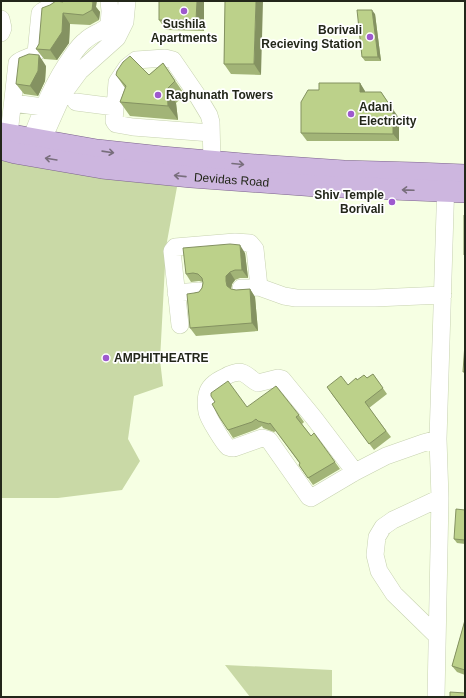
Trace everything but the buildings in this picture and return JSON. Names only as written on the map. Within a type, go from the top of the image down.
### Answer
[{"type":"main road","name":"Devidas Road","points":[[4,139],[36,140],[123,154],[344,171],[456,183]]},
{"type":"main road","name":"Devidas Road","points":[[4,139],[15,153],[102,168],[191,177],[316,186],[456,183]]},
{"type":"street","points":[[4,139],[13,103],[17,63],[20,60],[36,53],[40,13],[54,7],[59,1]]},
{"type":"street","points":[[36,140],[43,107],[66,65],[80,45],[87,38],[104,30],[109,25],[109,1]]},
{"type":"street","points":[[36,140],[62,94],[80,71],[117,38],[125,22],[127,1]]},
{"type":"street","points":[[1,19],[3,28],[1,33]]},
{"type":"street","points":[[211,133],[133,127],[116,124],[114,121],[117,82],[127,67],[136,60],[165,58],[173,60],[209,115],[211,122],[212,162]]},
{"type":"street","points":[[76,102],[115,107]]},
{"type":"street","points":[[13,103],[43,107]]},
{"type":"street","points":[[436,697],[440,498],[438,439],[443,295],[456,183]]},
{"type":"street","points":[[180,325],[172,251],[175,247],[235,242],[250,243],[254,248],[259,287]]},
{"type":"street","points":[[241,288],[259,287],[284,296],[296,298],[375,298],[443,295]]},
{"type":"street","points":[[176,293],[199,291]]},
{"type":"street","points":[[355,472],[282,379],[278,378],[258,383],[243,373],[238,373],[223,378],[213,385],[207,392],[207,413],[223,441],[230,448],[234,448],[262,438],[269,440],[311,498],[386,456],[438,439]]},
{"type":"street","points":[[437,636],[394,594],[379,571],[375,555],[377,537],[384,527],[393,520],[440,498]]},
{"type":"green space","points":[[1,157],[101,172],[177,187],[166,247],[160,360],[163,386],[134,396],[128,439],[140,461],[122,490],[58,498],[1,498]]},
{"type":"green space","points":[[225,665],[332,670],[332,697],[250,697]]},
{"type":"place","name":"Sushila Apartments","points":[[184,11]]},
{"type":"place","name":"Borivali Recieving Station","points":[[370,37]]},
{"type":"place","name":"Raghunath Towers","points":[[158,95]]},
{"type":"place","name":"Adani Electricity","points":[[351,114]]},
{"type":"place","name":"Shiv Temple Borivali","points":[[392,202]]},
{"type":"place","name":"AMPHITHEATRE","points":[[106,358]]}]
